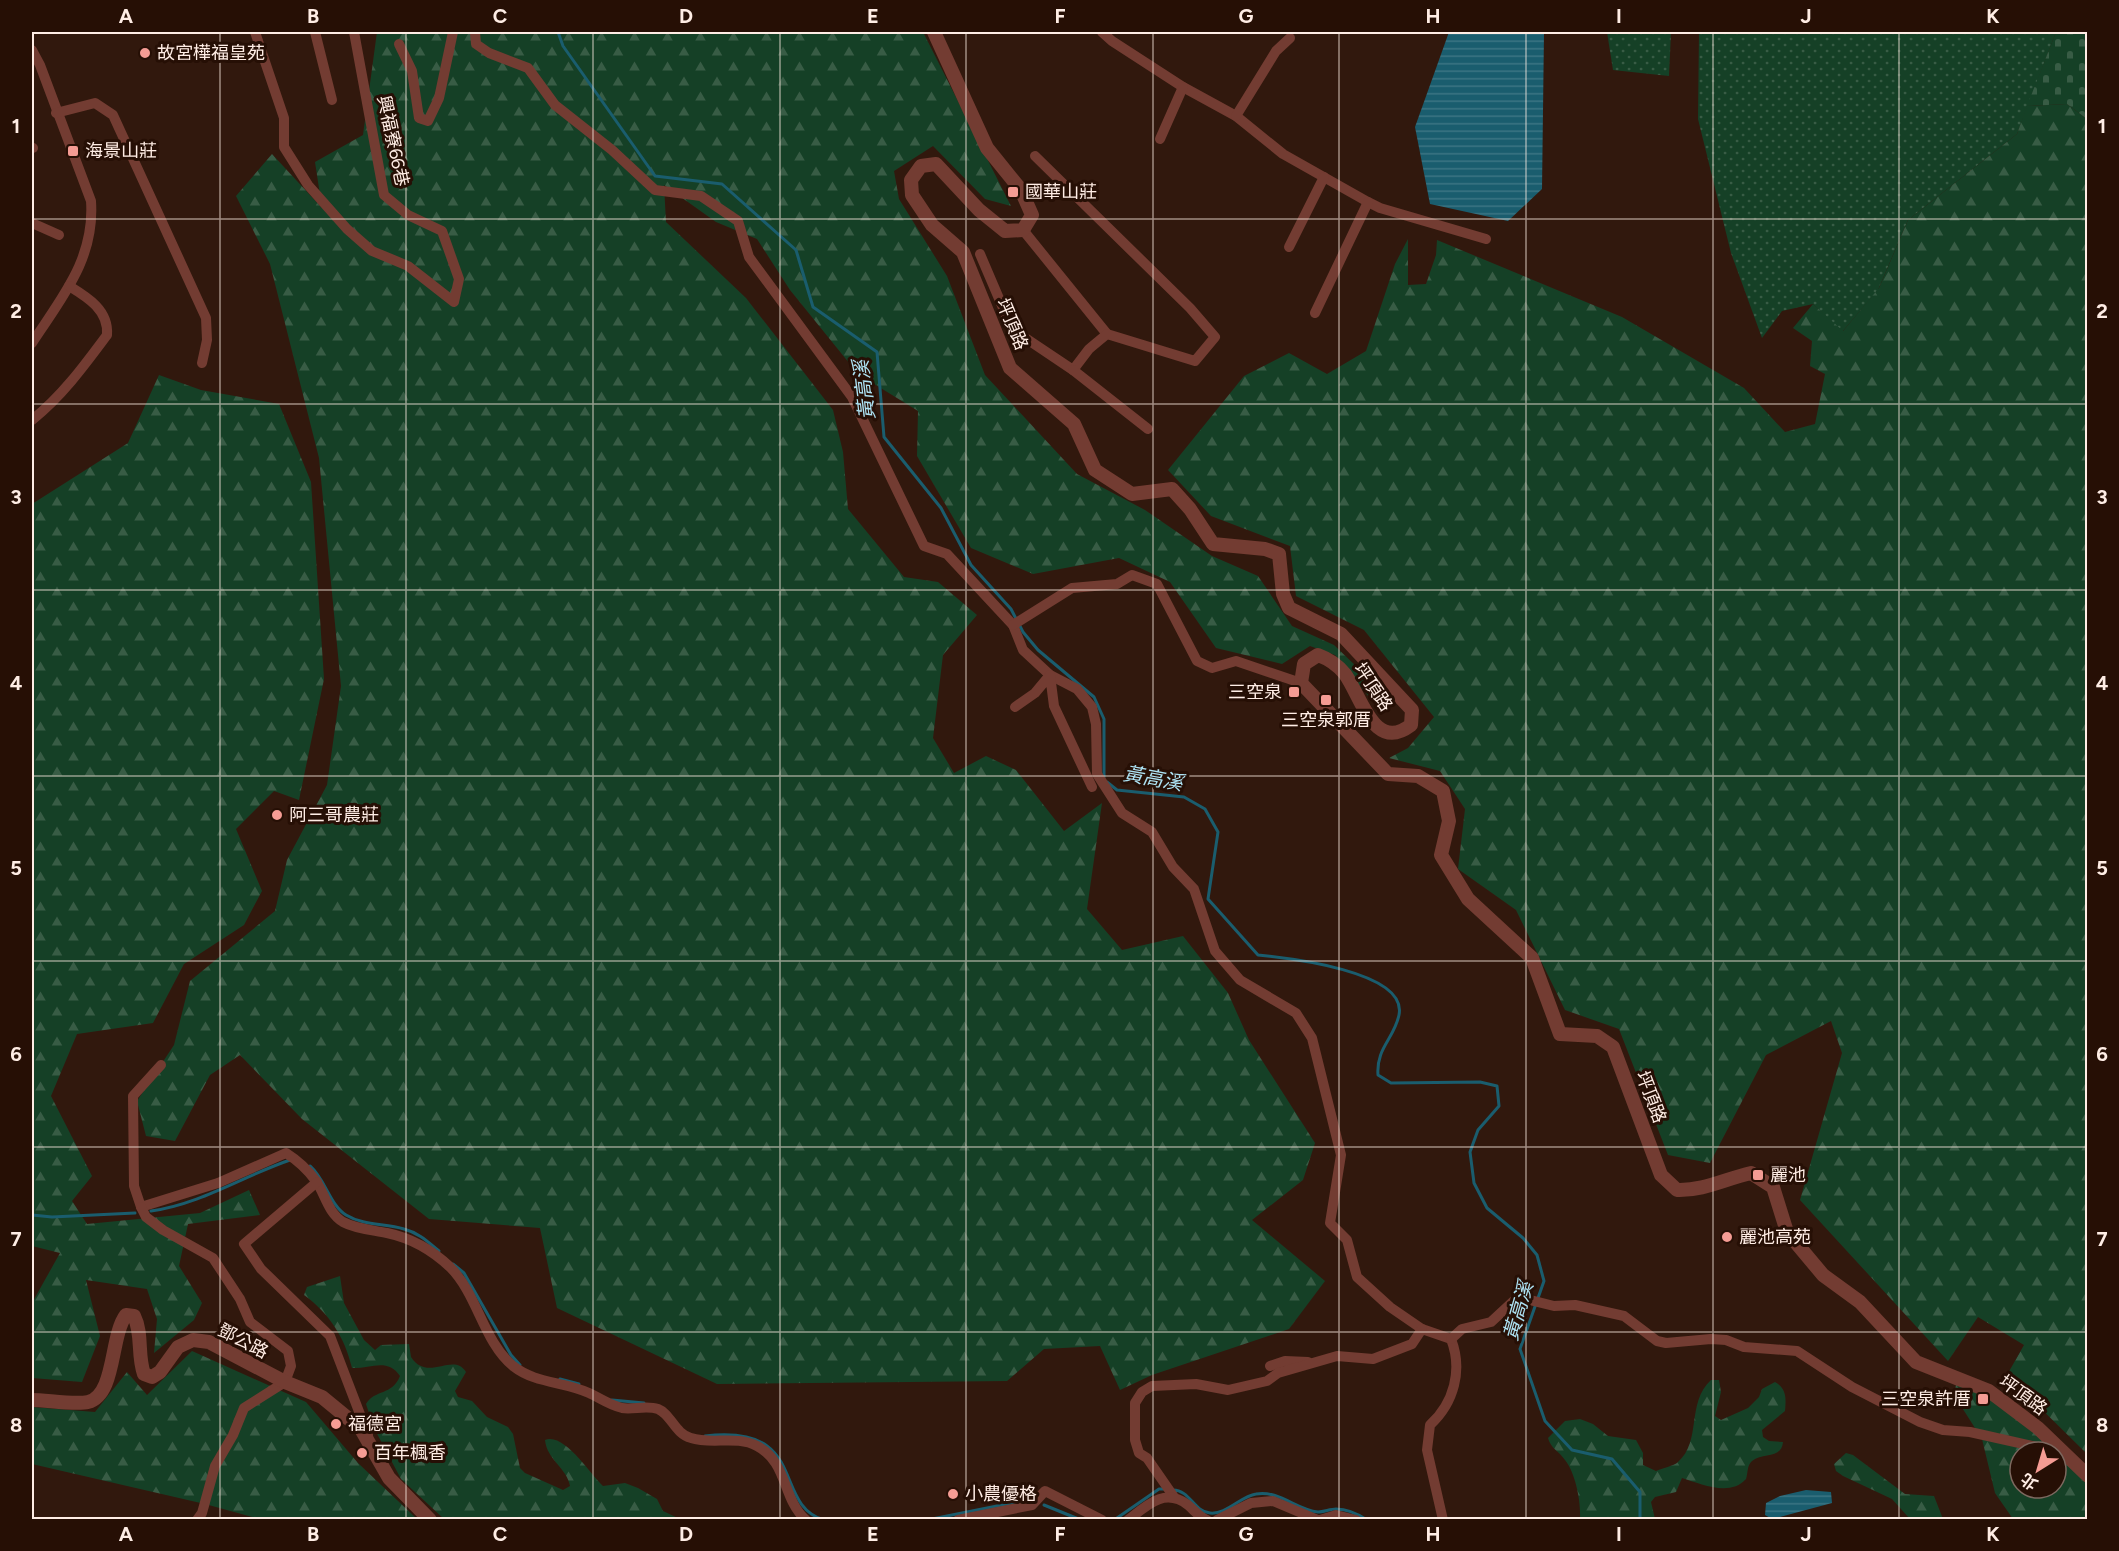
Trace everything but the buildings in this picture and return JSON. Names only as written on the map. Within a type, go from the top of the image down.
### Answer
[{"type":"street","name":"興福寮66巷","points":[[255,32],[284,118],[284,147],[308,185],[346,229],[372,251],[408,266],[454,302],[459,279],[442,231],[408,215],[384,195],[354,32]]},
{"type":"street","points":[[315,32],[332,100]]},
{"type":"street","points":[[399,44],[412,70],[419,117],[428,121],[439,98],[453,32]]},
{"type":"street","points":[[475,32],[477,44],[489,53],[528,68],[555,105],[612,150],[655,190],[701,196],[738,221],[749,257],[852,397],[924,546],[947,554],[1013,625],[1023,650],[1050,675],[1077,689],[1092,707],[1096,723],[1096,774],[1122,813],[1152,832],[1173,867],[1194,889],[1215,951],[1240,980],[1296,1013],[1312,1038],[1341,1155],[1330,1223],[1347,1240],[1357,1277],[1390,1307],[1422,1329],[1452,1339]]},
{"type":"street","points":[[934,32],[987,148],[1021,190],[1032,215],[1023,230],[1107,334],[1195,361],[1215,337],[1190,308],[1035,156]]},
{"type":"street","points":[[1102,32],[1183,87],[1236,116],[1283,154],[1368,202],[1380,208],[1486,239]]},
{"type":"street","points":[[1236,116],[1276,51],[1290,38]]},
{"type":"street","points":[[32,50],[40,65],[56,113],[91,201],[92,210],[89,242],[80,268],[32,343]]},
{"type":"street","points":[[1160,140],[1183,87]]},
{"type":"street","points":[[56,113],[95,103],[113,115],[206,318],[207,340],[202,363]]},
{"type":"street","name":"坪頂路","points":[[1023,230],[1005,231],[979,210],[936,164],[921,166],[911,180],[912,195],[932,225],[963,252],[1011,368],[1074,424],[1095,470],[1132,494],[1172,489],[1190,509],[1213,544],[1264,549],[1279,554],[1283,594],[1289,608],[1341,634],[1412,710],[1411,724],[1400,733],[1388,734],[1374,724],[1344,674],[1332,661],[1318,655],[1304,664],[1301,683],[1388,774],[1419,776],[1443,791],[1449,821],[1441,855],[1468,899],[1532,958],[1560,1034],[1597,1036],[1613,1047],[1661,1174],[1677,1190],[1698,1191],[1725,1179],[1750,1173],[1773,1187],[1787,1232],[1823,1275],[1860,1302],[1916,1362],[1989,1391],[2050,1440]]},
{"type":"street","points":[[1289,247],[1324,177]]},
{"type":"street","points":[[1316,313],[1368,202]]},
{"type":"street","points":[[32,224],[59,235]]},
{"type":"street","points":[[980,254],[1012,329],[1073,370],[1149,429]]},
{"type":"street","points":[[32,420],[63,391],[107,335],[107,327],[94,301],[69,285]]},
{"type":"street","points":[[1073,370],[1089,349],[1107,334]]},
{"type":"street","points":[[1013,625],[1072,588],[1117,584],[1132,575],[1156,584],[1197,661],[1212,668],[1236,661],[1301,683]]},
{"type":"street","points":[[1015,707],[1035,693],[1050,675]]},
{"type":"street","points":[[1050,675],[1054,706],[1092,787]]},
{"type":"street","points":[[161,1065],[133,1096],[134,1186],[141,1207],[146,1217],[162,1230],[213,1258],[240,1299],[250,1322],[288,1351],[291,1366],[285,1382],[244,1408],[233,1435],[214,1466],[202,1514],[197,1520]]},
{"type":"street","points":[[141,1207],[218,1184],[286,1153],[317,1182],[332,1211],[342,1221],[418,1243],[450,1267],[468,1290],[501,1353],[512,1365],[550,1384],[573,1388],[623,1408],[656,1408],[662,1411],[676,1431],[688,1438],[703,1441],[719,1438],[756,1445],[778,1464],[792,1503],[806,1520]]},
{"type":"street","points":[[317,1182],[244,1244],[261,1269],[330,1336],[372,1444]]},
{"type":"street","points":[[1452,1339],[1462,1329],[1491,1323],[1518,1296],[1554,1306],[1575,1305],[1624,1316],[1656,1341],[1666,1343],[1726,1340],[1744,1347],[1797,1351],[1859,1392],[1920,1422],[1942,1430],[1970,1432],[2008,1440]]},
{"type":"street","name":"鄧公路","points":[[32,1400],[87,1402],[98,1397],[106,1384],[119,1324],[126,1315],[134,1316],[138,1325],[139,1362],[144,1374],[152,1377],[160,1372],[178,1347],[193,1340],[209,1342],[285,1382],[322,1397],[348,1417],[372,1444],[389,1479],[430,1520]]},
{"type":"street","points":[[1207,1520],[1174,1497],[1147,1458],[1139,1453],[1135,1403],[1142,1392],[1152,1386],[1163,1385],[1196,1384],[1228,1389],[1237,1388],[1267,1381],[1278,1373],[1337,1356],[1373,1359],[1412,1344],[1422,1329]]},
{"type":"street","points":[[1443,1520],[1427,1450],[1430,1425],[1442,1414],[1458,1369],[1452,1339]]},
{"type":"street","points":[[1270,1366],[1285,1361],[1316,1362]]},
{"type":"street","name":"坪頂路","points":[[2068,1457],[2088,1476]]},
{"type":"street","points":[[958,1520],[1032,1505],[1045,1491],[1102,1520]]},
{"type":"street","points":[[1128,1520],[1159,1497],[1174,1497]]},
{"type":"street","points":[[1217,1520],[1251,1503],[1273,1502],[1319,1520],[1336,1515],[1356,1520]]},
{"type":"green space","points":[[377,32],[923,32],[1011,206],[985,199],[933,146],[894,171],[899,199],[947,276],[985,375],[1077,474],[1145,510],[1212,556],[1258,576],[1292,626],[1334,645],[1386,695],[1388,707],[1377,707],[1335,655],[1310,646],[1282,664],[1216,648],[1170,582],[1119,558],[1033,574],[971,548],[917,456],[918,411],[858,374],[790,290],[757,239],[716,222],[664,185],[666,222],[746,298],[833,410],[843,452],[848,509],[904,577],[938,582],[977,615],[943,655],[933,738],[954,773],[986,756],[1016,770],[1064,831],[1102,803],[1087,909],[1122,950],[1183,936],[1228,993],[1249,1040],[1315,1143],[1303,1180],[1252,1220],[1325,1281],[1289,1329],[1152,1375],[1120,1390],[1100,1346],[1044,1349],[1007,1381],[717,1384],[557,1308],[540,1228],[429,1219],[302,1119],[240,1055],[210,1075],[175,1141],[146,1136],[137,1101],[174,1045],[190,981],[275,911],[287,860],[327,785],[341,686],[319,458],[270,264],[236,196],[272,154],[322,208],[315,162],[363,135]]},
{"type":"green space","points":[[1607,32],[1671,32],[1669,76],[1613,70]]},
{"type":"green space","points":[[1699,32],[2056,32],[2017,134],[1908,220],[1878,290],[1842,332],[1813,304],[1782,311],[1762,338],[1731,253],[1698,119]]},
{"type":"green space","points":[[2056,32],[2087,32],[2087,119],[2067,104],[2027,106]]},
{"type":"green space","points":[[2067,104],[2087,119],[2087,1454],[2007,1375],[2024,1345],[1978,1317],[1948,1361],[1800,1200],[1842,1053],[1831,1021],[1766,1055],[1710,1163],[1668,1155],[1619,1029],[1565,1010],[1516,910],[1458,869],[1465,809],[1440,771],[1389,758],[1408,748],[1434,717],[1364,630],[1296,596],[1290,546],[1211,516],[1168,470],[1244,376],[1289,353],[1327,374],[1366,351],[1395,264],[1408,239],[1408,285],[1426,284],[1436,255],[1437,240],[1622,317],[1744,388],[1785,432],[1815,424],[1825,374],[1810,366],[1812,341],[1793,328],[1813,304],[1843,331],[1879,288],[1908,220],[2017,134],[2027,106]]},
{"type":"green space","points":[[159,375],[201,390],[279,404],[311,482],[324,679],[299,800],[274,791],[236,829],[262,891],[244,925],[184,964],[153,1023],[77,1034],[51,1096],[92,1176],[72,1201],[87,1224],[200,1213],[249,1190],[260,1215],[188,1224],[179,1266],[202,1303],[194,1320],[154,1353],[157,1319],[147,1289],[86,1280],[100,1336],[82,1382],[32,1378],[32,1303],[60,1253],[32,1246],[32,504],[128,443]]},
{"type":"green space","points":[[340,1276],[344,1303],[364,1340],[375,1350],[381,1345],[409,1344],[411,1357],[425,1367],[454,1364],[461,1366],[466,1372],[455,1391],[458,1397],[472,1401],[487,1417],[508,1427],[513,1434],[520,1468],[525,1473],[563,1490],[570,1486],[565,1474],[549,1453],[545,1440],[552,1439],[569,1448],[603,1486],[625,1483],[638,1488],[657,1499],[663,1511],[680,1519],[444,1519],[401,1479],[374,1428],[366,1404],[374,1396],[393,1387],[400,1376],[395,1370],[384,1365],[352,1368],[335,1327],[304,1295],[307,1287]]},
{"type":"green space","points":[[192,1351],[306,1402],[358,1463],[417,1519],[260,1519],[32,1464],[32,1407],[95,1412],[127,1372],[147,1395]]},
{"type":"green space","points":[[1711,1380],[1719,1380],[1721,1392],[1715,1416],[1721,1420],[1748,1408],[1759,1397],[1762,1389],[1775,1382],[1779,1385],[1785,1395],[1785,1411],[1762,1430],[1763,1437],[1769,1441],[1783,1442],[1782,1448],[1775,1454],[1752,1461],[1748,1467],[1746,1479],[1732,1487],[1715,1488],[1682,1478],[1676,1492],[1655,1497],[1651,1502],[1655,1519],[1580,1519],[1579,1497],[1575,1480],[1569,1466],[1551,1445],[1548,1438],[1565,1421],[1580,1419],[1593,1424],[1608,1436],[1636,1440],[1643,1453],[1643,1465],[1656,1471],[1671,1466],[1678,1462],[1690,1444],[1699,1400],[1703,1389]]},
{"type":"green space","points":[[1961,1384],[2026,1417],[2048,1440],[2008,1440],[2008,1500],[2068,1500],[2068,1462],[2087,1482],[2087,1519],[2013,1519],[1995,1493],[1982,1439],[1954,1395],[1956,1385]]},
{"type":"green space","points":[[1846,1453],[1853,1455],[1905,1494],[1934,1496],[1943,1519],[1910,1519],[1892,1499],[1843,1476],[1836,1471],[1834,1464]]},
{"type":"water","points":[[1449,32],[1544,32],[1542,189],[1508,221],[1430,204],[1415,127]]},
{"type":"water","points":[[1806,1490],[1831,1492],[1832,1503],[1772,1519],[1765,1515],[1766,1503],[1780,1496]]},
{"type":"waterway","name":"黃高溪","points":[[558,32],[563,46],[655,176],[722,184],[796,250],[813,307],[877,352],[884,437],[941,508],[971,565],[1011,609],[1023,632],[1038,650],[1094,697],[1104,719],[1104,777]]},
{"type":"waterway","name":"黃高溪","points":[[1107,782],[1117,790],[1184,797],[1205,809],[1218,832],[1208,899],[1258,955],[1294,959],[1343,970],[1366,977],[1385,987],[1397,1000],[1399,1015],[1382,1050],[1378,1075],[1391,1083],[1480,1082],[1497,1086],[1499,1106],[1478,1130],[1470,1152],[1474,1183],[1487,1208],[1523,1238],[1537,1255],[1544,1281],[1520,1349],[1545,1421],[1572,1450],[1612,1459],[1640,1492],[1640,1520]]},
{"type":"waterway","points":[[151,1211],[205,1196],[290,1160]]},
{"type":"waterway","points":[[310,1166],[340,1211],[346,1215],[367,1223],[409,1231],[423,1238],[439,1251]]},
{"type":"waterway","points":[[32,1215],[52,1217],[135,1213]]},
{"type":"waterway","points":[[453,1264],[464,1273],[511,1355],[520,1365]]},
{"type":"waterway","points":[[560,1379],[579,1384]]},
{"type":"waterway","points":[[612,1400],[644,1403]]},
{"type":"waterway","points":[[705,1436],[738,1436],[760,1442],[775,1453],[798,1498],[808,1511],[824,1520]]},
{"type":"waterway","points":[[1117,1518],[1159,1489],[1166,1489]]},
{"type":"waterway","points":[[1173,1490],[1184,1493],[1200,1509],[1210,1513],[1222,1511],[1250,1495],[1265,1494],[1280,1497],[1302,1508],[1318,1512],[1344,1510],[1367,1520]]},
{"type":"waterway","points":[[927,1520],[1027,1500]]},
{"type":"waterway","points":[[1044,1505],[1081,1520]]},
{"type":"place","name":"故宮樺福皇苑","points":[[145,53]]},
{"type":"place","name":"海景山莊","points":[[73,151]]},
{"type":"place","name":"國華山莊","points":[[1013,192]]},
{"type":"place","name":"三空泉","points":[[1294,692]]},
{"type":"place","name":"三空泉郭厝","points":[[1326,700]]},
{"type":"place","name":"阿三哥農莊","points":[[277,815]]},
{"type":"place","name":"麗池","points":[[1758,1175]]},
{"type":"place","name":"麗池高苑","points":[[1727,1237]]},
{"type":"place","name":"三空泉許厝","points":[[1983,1399]]},
{"type":"place","name":"福德宮","points":[[336,1424]]},
{"type":"place","name":"百年楓香","points":[[362,1453]]},
{"type":"place","name":"小農優格","points":[[953,1494]]}]
